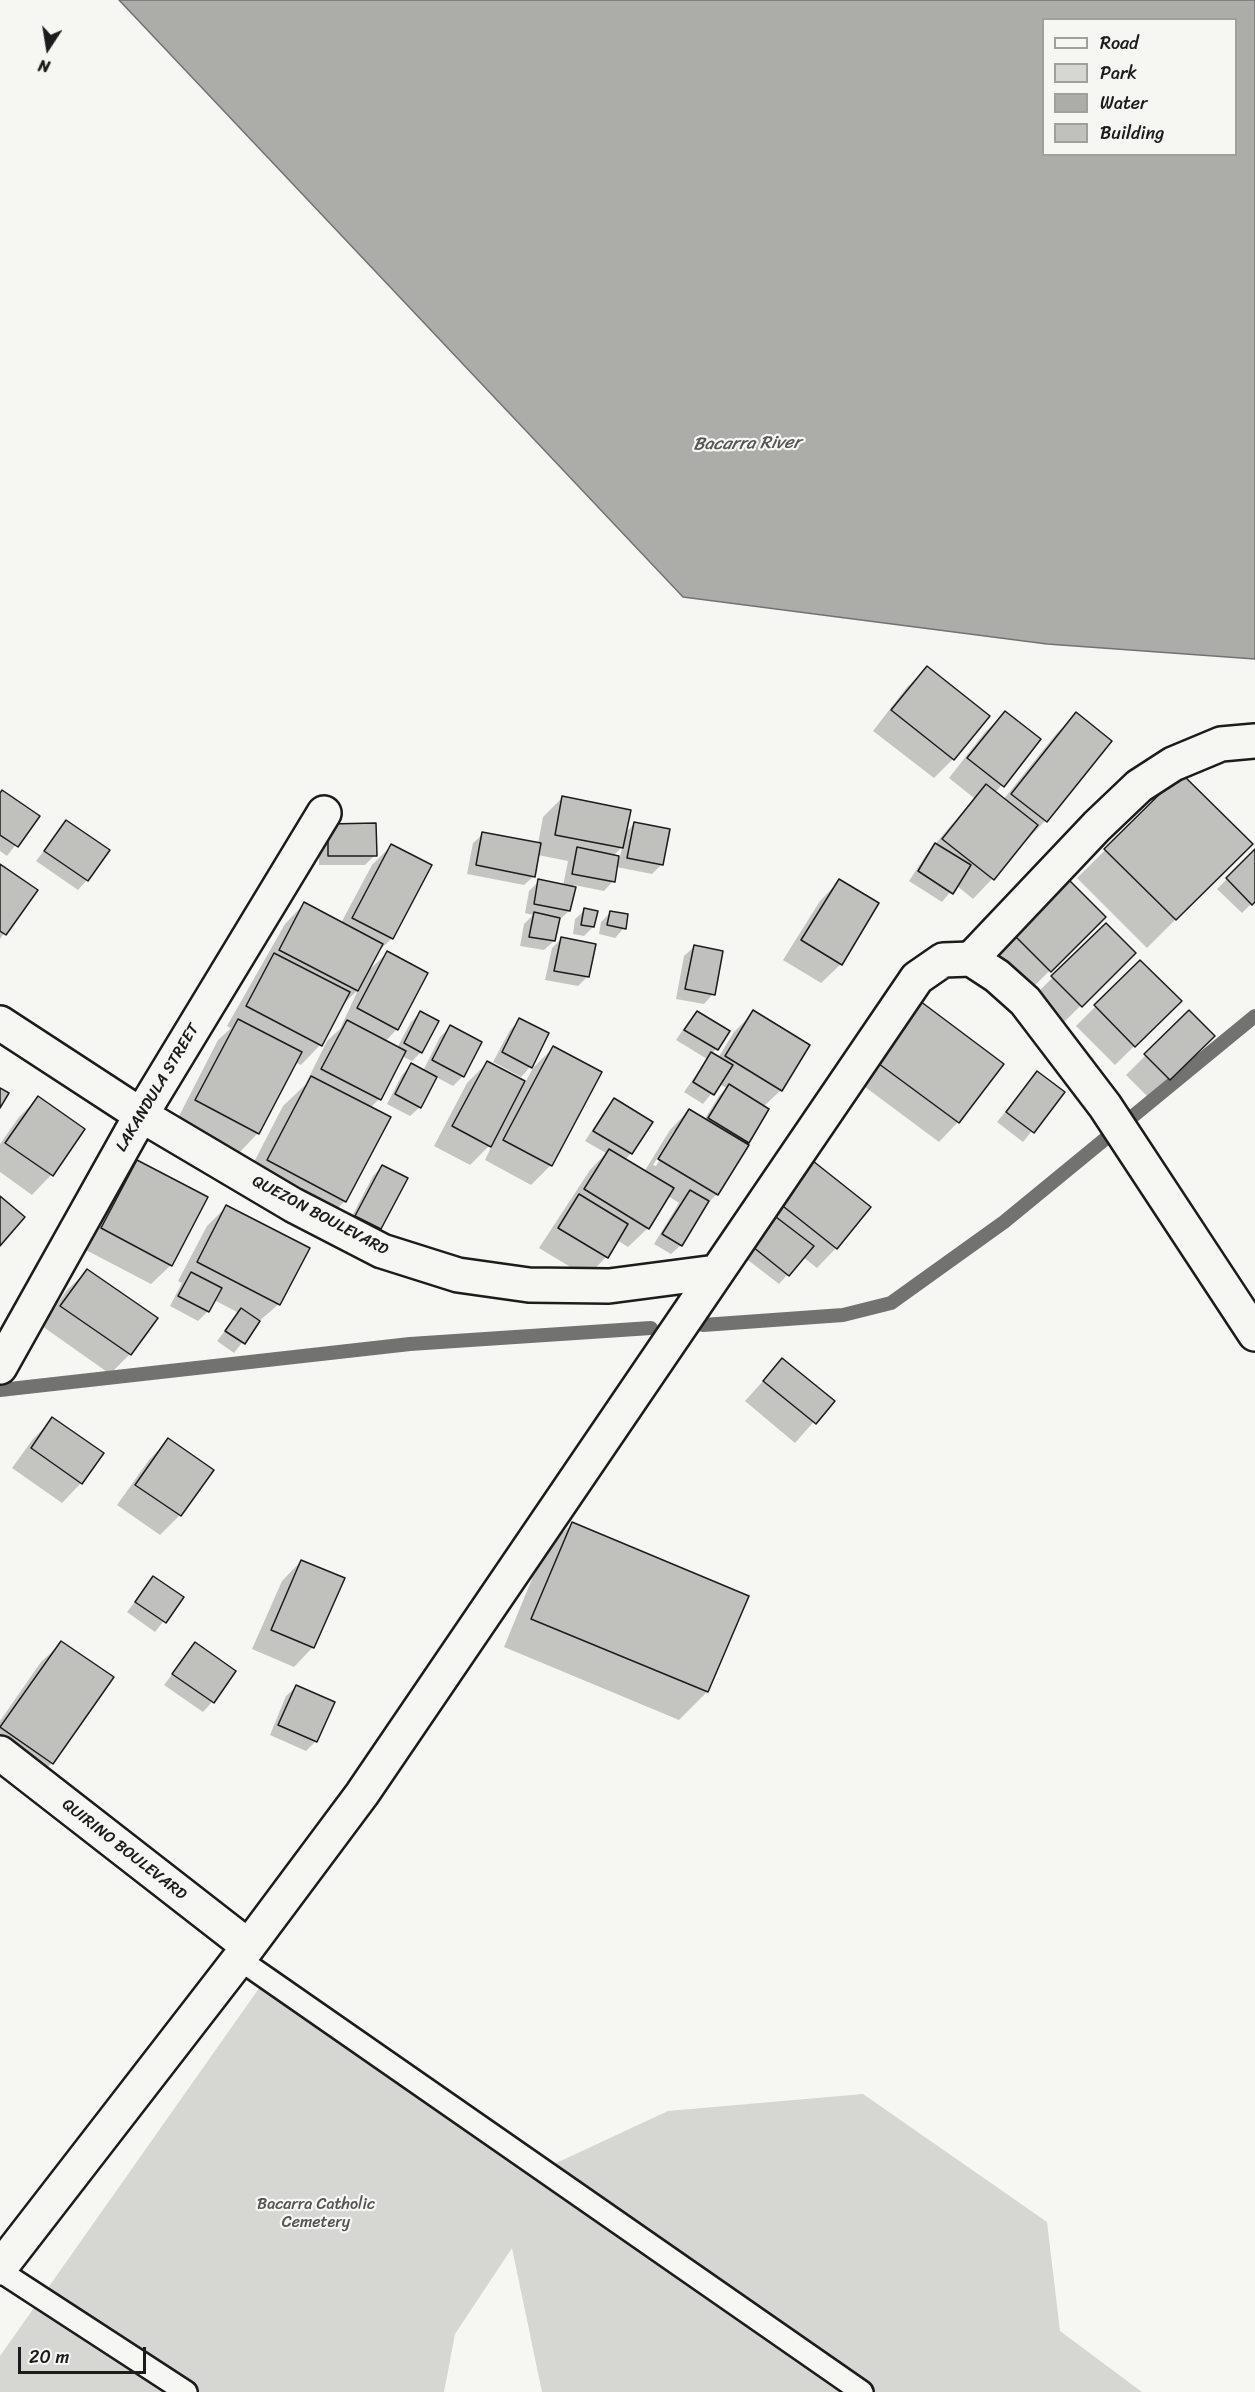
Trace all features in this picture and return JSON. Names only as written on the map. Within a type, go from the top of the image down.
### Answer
[{"type":"street","points":[[971,959],[1097,826],[1139,786],[1173,764],[1221,744],[1255,741]]},
{"type":"street","name":"LAKANDULA STREET","points":[[0,1367],[141,1115],[324,813]]},
{"type":"street","points":[[0,2270],[362,1794],[917,978],[943,960],[971,959],[997,976],[1025,1001],[1105,1106],[1255,1335]]},
{"type":"street","name":"QUEZON BOULEVARD","points":[[0,1023],[141,1115],[293,1205],[382,1251],[458,1275],[529,1285],[609,1287],[716,1272]]},
{"type":"street","name":"QUIRINO BOULEVARD","points":[[0,1753],[244,1952]]},
{"type":"lane","points":[[244,1952],[862,2392]]},
{"type":"lane","points":[[0,2270],[186,2392]]},
{"type":"green space","name":"Bacarra Catholic Cemetery","points":[[274,1967],[552,2165],[668,2111],[863,2094],[1047,2222],[1060,2331],[1142,2392],[542,2392],[512,2248],[455,2334],[444,2392],[0,2392],[0,2356]]},
{"type":"water","name":"Bacarra River","points":[[119,0],[1255,0],[1255,659],[1047,644],[683,597]]},
{"type":"building","points":[[927,666],[990,716],[954,760],[891,710]]},
{"type":"building","points":[[1005,711],[1041,739],[1004,787],[967,758]]},
{"type":"building","points":[[1076,712],[1112,741],[1047,822],[1011,794]]},
{"type":"building","points":[[1181,773],[1253,844],[1176,920],[1104,849]]},
{"type":"building","points":[[986,784],[1038,825],[994,880],[942,839]]},
{"type":"building","points":[[2,790],[40,816],[18,847],[0,835],[0,793]]},
{"type":"building","points":[[562,796],[631,810],[623,848],[555,835]]},
{"type":"building","points":[[66,820],[110,850],[88,881],[44,851]]},
{"type":"building","points":[[634,822],[670,829],[663,865],[627,858]]},
{"type":"building","points":[[376,823],[377,856],[328,856],[328,824]]},
{"type":"building","points":[[482,832],[541,843],[535,877],[476,865]]},
{"type":"building","points":[[935,843],[971,865],[953,894],[918,871]]},
{"type":"building","points":[[391,844],[432,865],[393,939],[352,918]]},
{"type":"building","points":[[577,847],[619,856],[615,882],[572,874]]},
{"type":"building","points":[[1255,849],[1255,902],[1252,905],[1226,878]]},
{"type":"building","points":[[0,864],[38,890],[6,935],[0,931]]},
{"type":"building","points":[[1067,878],[1106,917],[1051,972],[1011,932]]},
{"type":"building","points":[[538,879],[576,887],[570,911],[534,904]]},
{"type":"building","points":[[839,879],[879,903],[842,965],[801,940]]},
{"type":"building","points":[[304,902],[383,944],[358,991],[279,950]]},
{"type":"building","points":[[584,908],[598,911],[594,927],[581,925]]},
{"type":"building","points":[[610,911],[628,914],[626,929],[607,925]]},
{"type":"building","points":[[534,912],[560,918],[555,941],[529,937]]},
{"type":"building","points":[[1106,923],[1136,953],[1082,1007],[1051,976]]},
{"type":"building","points":[[561,937],[596,944],[589,977],[554,971]]},
{"type":"building","points":[[694,945],[723,951],[715,995],[685,989]]},
{"type":"building","points":[[387,951],[428,973],[398,1030],[357,1008]]},
{"type":"building","points":[[274,953],[350,992],[322,1046],[246,1006]]},
{"type":"building","points":[[1140,960],[1182,1001],[1135,1047],[1094,1005]]},
{"type":"building","points":[[920,1001],[1004,1064],[959,1123],[875,1061]]},
{"type":"building","points":[[753,1010],[810,1045],[782,1091],[725,1056]]},
{"type":"building","points":[[1189,1010],[1215,1036],[1170,1080],[1144,1054]]},
{"type":"building","points":[[420,1011],[439,1021],[422,1053],[404,1043]]},
{"type":"building","points":[[697,1011],[730,1031],[718,1050],[684,1030]]},
{"type":"building","points":[[519,1018],[549,1033],[532,1068],[502,1052]]},
{"type":"building","points":[[238,1019],[302,1052],[259,1134],[195,1100]]},
{"type":"building","points":[[347,1020],[406,1051],[381,1100],[321,1069]]},
{"type":"building","points":[[450,1025],[482,1042],[464,1077],[432,1060]]},
{"type":"building","points":[[553,1046],[602,1072],[552,1166],[503,1140]]},
{"type":"building","points":[[711,1052],[733,1065],[714,1095],[693,1082]]},
{"type":"building","points":[[487,1061],[525,1081],[491,1147],[452,1126]]},
{"type":"building","points":[[411,1063],[437,1077],[421,1108],[395,1094]]},
{"type":"building","points":[[1037,1071],[1065,1092],[1034,1133],[1006,1112]]},
{"type":"building","points":[[311,1076],[391,1117],[346,1202],[267,1160]]},
{"type":"building","points":[[729,1084],[769,1109],[749,1143],[708,1118]]},
{"type":"building","points":[[0,1088],[9,1093],[0,1108]]},
{"type":"building","points":[[38,1096],[85,1129],[53,1176],[5,1143]]},
{"type":"building","points":[[614,1098],[653,1122],[632,1154],[593,1131]]},
{"type":"building","points":[[689,1109],[749,1145],[718,1195],[658,1159]]},
{"type":"building","points":[[609,1149],[674,1188],[649,1229],[584,1189]]},
{"type":"building","points":[[137,1160],[208,1197],[172,1266],[101,1228]]},
{"type":"building","points":[[813,1161],[871,1207],[837,1249],[779,1203]]},
{"type":"building","points":[[382,1165],[408,1178],[381,1229],[355,1216]]},
{"type":"building","points":[[690,1190],[709,1201],[682,1246],[662,1234]]},
{"type":"building","points":[[579,1194],[628,1224],[608,1258],[558,1228]]},
{"type":"building","points":[[0,1196],[25,1217],[0,1246]]},
{"type":"building","points":[[226,1205],[310,1248],[280,1305],[197,1262]]},
{"type":"building","points":[[776,1217],[814,1246],[789,1276],[753,1247]]},
{"type":"building","points":[[87,1269],[158,1318],[131,1355],[60,1306]]},
{"type":"building","points":[[191,1272],[222,1288],[209,1312],[178,1296]]},
{"type":"building","points":[[241,1308],[260,1321],[245,1344],[225,1331]]},
{"type":"building","points":[[782,1358],[835,1401],[816,1424],[763,1381]]},
{"type":"building","points":[[52,1417],[104,1453],[82,1484],[31,1448]]},
{"type":"building","points":[[168,1438],[214,1470],[181,1516],[135,1485]]},
{"type":"building","points":[[572,1522],[749,1596],[708,1692],[531,1619]]},
{"type":"building","points":[[301,1560],[345,1578],[314,1648],[271,1630]]},
{"type":"building","points":[[153,1576],[184,1597],[166,1623],[135,1602]]},
{"type":"building","points":[[61,1641],[114,1677],[53,1764],[0,1727]]},
{"type":"building","points":[[195,1642],[236,1671],[214,1703],[172,1674]]},
{"type":"building","points":[[296,1685],[335,1702],[317,1742],[278,1725]]},
{"type":"waterway","points":[[703,1325],[843,1315],[891,1303],[1004,1222],[1255,1016]]},
{"type":"waterway","points":[[0,1390],[410,1344],[651,1328]]}]
